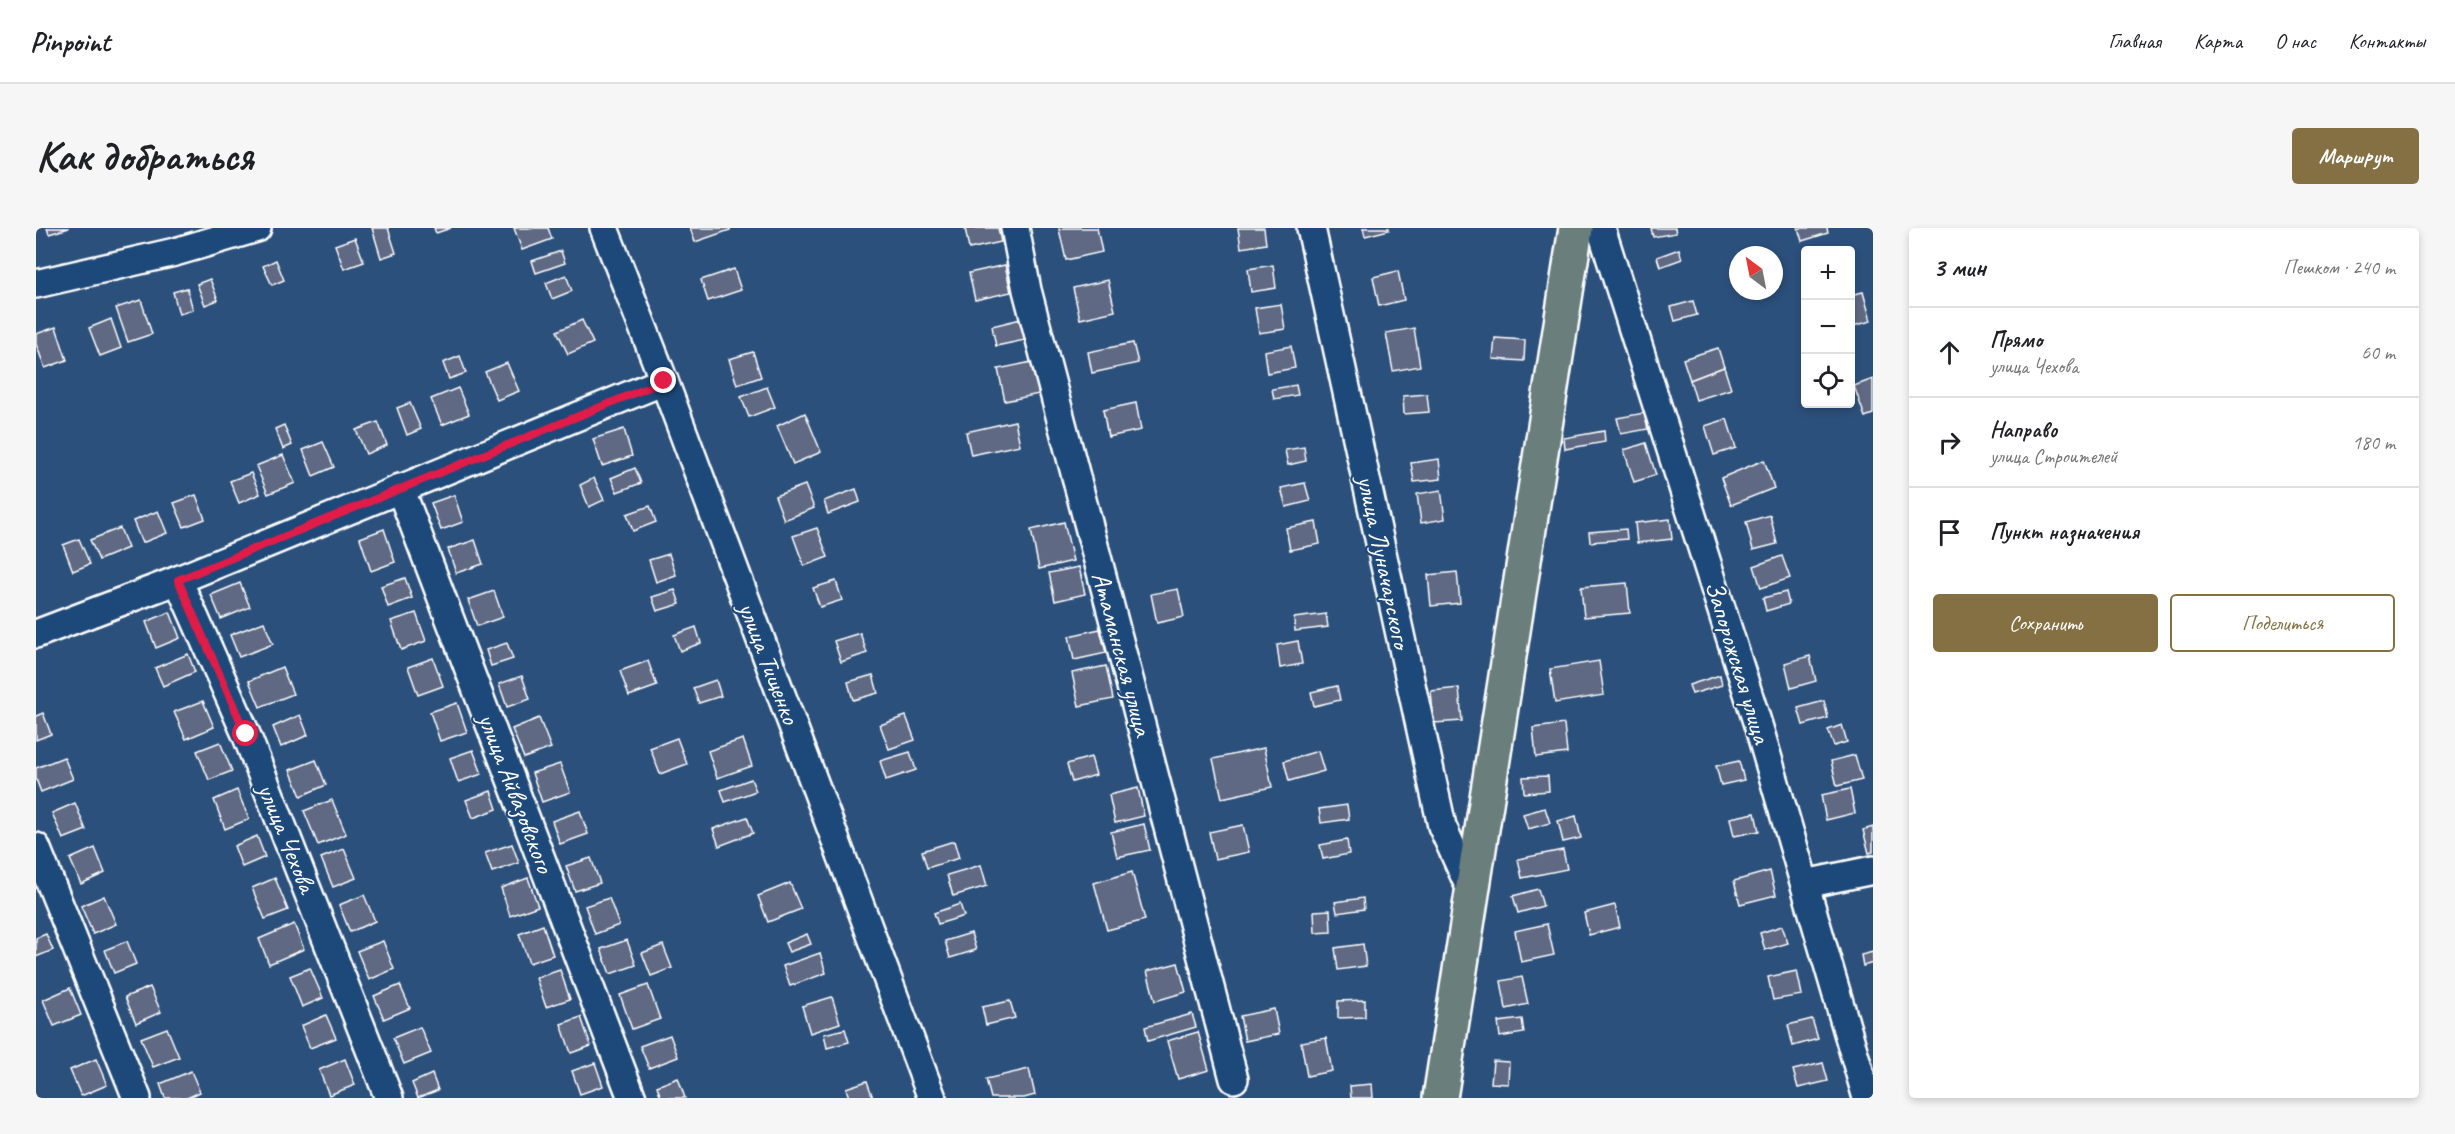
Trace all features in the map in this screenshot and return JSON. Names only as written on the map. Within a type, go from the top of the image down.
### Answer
[{"type":"main road","points":[[1440,1098],[1576,228]]},
{"type":"street","name":"улица Тищенко","points":[[604,228],[664,381],[932,1098]]},
{"type":"street","name":"Атаманская улица","points":[[1015,228],[1030,302],[1234,1079]]},
{"type":"street","name":"улица Луначарского","points":[[1311,228],[1442,826],[1472,890]]},
{"type":"street","name":"Запорожская улица","points":[[1601,228],[1759,728],[1867,1098]]},
{"type":"street","points":[[36,284],[175,252],[251,229]]},
{"type":"street","points":[[36,634],[178,580],[664,381]]},
{"type":"street","name":"улица Айвазовского","points":[[400,488],[632,1098]]},
{"type":"street","name":"улица Чехова","points":[[178,580],[246,734],[389,1098]]},
{"type":"street","points":[[36,847],[137,1098]]},
{"type":"street","points":[[1805,884],[1873,870]]},
{"type":"building","points":[[47,228],[69,228],[49,234]]},
{"type":"building","points":[[372,228],[388,228],[396,253],[381,258]]},
{"type":"building","points":[[434,228],[451,228],[436,233]]},
{"type":"building","points":[[514,228],[548,228],[552,239],[522,250]]},
{"type":"building","points":[[690,228],[730,228],[730,230],[695,242]]},
{"type":"building","points":[[965,228],[998,228],[1001,242],[969,249]]},
{"type":"building","points":[[1097,228],[1102,252],[1066,260],[1059,229]]},
{"type":"building","points":[[1238,228],[1264,228],[1266,244],[1241,248]]},
{"type":"building","points":[[1363,228],[1389,228],[1389,230],[1365,236]]},
{"type":"building","points":[[1651,228],[1675,228],[1676,233],[1653,237]]},
{"type":"building","points":[[1798,228],[1827,228],[1828,233],[1802,241]]},
{"type":"building","points":[[355,238],[364,262],[344,269],[335,245]]},
{"type":"building","points":[[1679,249],[1682,259],[1660,267],[1657,257]]},
{"type":"building","points":[[561,251],[565,263],[536,273],[532,261]]},
{"type":"building","points":[[276,260],[284,280],[272,285],[263,266]]},
{"type":"building","points":[[1005,265],[1011,292],[975,300],[969,273]]},
{"type":"building","points":[[1273,265],[1276,288],[1251,292],[1248,269]]},
{"type":"building","points":[[734,269],[741,290],[708,301],[701,280]]},
{"type":"building","points":[[1398,271],[1404,300],[1379,306],[1373,277]]},
{"type":"building","points":[[566,275],[572,291],[552,299],[546,283]]},
{"type":"building","points":[[210,279],[218,300],[205,305],[197,284]]},
{"type":"building","points":[[1108,280],[1115,311],[1080,319],[1073,288]]},
{"type":"building","points":[[187,288],[193,310],[179,314],[173,292]]},
{"type":"building","points":[[1863,292],[1871,321],[1855,326],[1855,300],[1855,294]]},
{"type":"building","points":[[141,300],[152,334],[128,342],[116,308]]},
{"type":"building","points":[[1693,301],[1697,315],[1675,321],[1671,307]]},
{"type":"building","points":[[1281,304],[1285,329],[1259,333],[1255,308]]},
{"type":"building","points":[[111,319],[121,348],[100,356],[89,328]]},
{"type":"building","points":[[1021,319],[1025,340],[996,346],[992,326]]},
{"type":"building","points":[[582,320],[593,343],[568,354],[557,331]]},
{"type":"building","points":[[56,327],[67,360],[45,368],[36,344],[36,334]]},
{"type":"building","points":[[1414,328],[1420,366],[1393,371],[1386,333]]},
{"type":"building","points":[[1495,338],[1525,340],[1524,361],[1493,359]]},
{"type":"building","points":[[1133,343],[1138,363],[1092,373],[1088,352]]},
{"type":"building","points":[[1291,346],[1295,368],[1267,373],[1264,351]]},
{"type":"building","points":[[1718,348],[1724,367],[1690,380],[1683,359]]},
{"type":"building","points":[[753,352],[761,377],[737,385],[729,359]]},
{"type":"building","points":[[460,356],[466,373],[449,379],[443,363]]},
{"type":"building","points":[[1032,362],[1039,394],[1005,401],[998,369]]},
{"type":"building","points":[[507,363],[519,391],[497,400],[485,372]]},
{"type":"building","points":[[1724,367],[1731,389],[1696,400],[1690,380]]},
{"type":"building","points":[[1873,379],[1873,414],[1865,417],[1855,386]]},
{"type":"building","points":[[1296,385],[1298,395],[1274,399],[1272,389]]},
{"type":"building","points":[[767,387],[775,407],[749,417],[741,397]]},
{"type":"building","points":[[458,388],[469,414],[442,425],[431,399]]},
{"type":"building","points":[[1427,394],[1429,412],[1404,414],[1403,396]]},
{"type":"building","points":[[410,403],[421,429],[407,435],[397,408]]},
{"type":"building","points":[[1136,403],[1141,430],[1108,437],[1103,410]]},
{"type":"building","points":[[805,413],[821,452],[793,464],[777,426]]},
{"type":"building","points":[[1644,413],[1648,429],[1621,434],[1617,418]]},
{"type":"building","points":[[1727,419],[1736,448],[1714,455],[1705,426]]},
{"type":"building","points":[[1015,421],[1020,445],[971,455],[966,432]]},
{"type":"building","points":[[378,422],[387,445],[366,454],[356,430]]},
{"type":"building","points":[[284,425],[292,445],[283,449],[275,429]]},
{"type":"building","points":[[624,429],[632,456],[602,466],[593,439]]},
{"type":"building","points":[[1604,431],[1605,442],[1565,449],[1564,438]]},
{"type":"building","points":[[323,442],[334,467],[313,476],[303,450]]},
{"type":"building","points":[[1646,443],[1656,475],[1634,482],[1624,450]]},
{"type":"building","points":[[1304,447],[1306,461],[1288,465],[1285,450]]},
{"type":"building","points":[[283,455],[295,483],[268,494],[256,466]]},
{"type":"building","points":[[1439,459],[1441,479],[1414,482],[1411,463]]},
{"type":"building","points":[[1764,460],[1774,488],[1731,505],[1721,478]]},
{"type":"building","points":[[635,468],[641,483],[617,492],[611,478]]},
{"type":"building","points":[[251,473],[260,494],[239,503],[230,481]]},
{"type":"building","points":[[594,478],[604,500],[589,507],[580,485]]},
{"type":"building","points":[[1305,483],[1310,501],[1286,507],[1281,488]]},
{"type":"building","points":[[805,485],[814,508],[784,520],[775,496]]},
{"type":"building","points":[[856,489],[860,502],[828,514],[824,501]]},
{"type":"building","points":[[1441,490],[1445,519],[1421,523],[1417,494]]},
{"type":"building","points":[[196,495],[205,519],[184,527],[174,503]]},
{"type":"building","points":[[454,495],[463,522],[441,530],[431,503]]},
{"type":"building","points":[[650,506],[656,522],[633,531],[627,514]]},
{"type":"building","points":[[158,511],[167,533],[142,543],[133,521]]},
{"type":"building","points":[[1770,515],[1777,544],[1753,550],[1746,522]]},
{"type":"building","points":[[1670,519],[1672,539],[1637,543],[1635,523]]},
{"type":"building","points":[[1064,522],[1073,561],[1039,569],[1031,530]]},
{"type":"building","points":[[1316,522],[1320,544],[1290,550],[1286,528]]},
{"type":"building","points":[[120,528],[128,548],[99,560],[90,540]]},
{"type":"building","points":[[817,528],[828,557],[804,566],[793,536]]},
{"type":"building","points":[[384,529],[395,562],[371,571],[360,538]]},
{"type":"building","points":[[1626,529],[1627,539],[1590,542],[1589,532]]},
{"type":"building","points":[[79,539],[90,564],[73,571],[63,545]]},
{"type":"building","points":[[475,540],[483,564],[456,573],[448,549]]},
{"type":"building","points":[[669,554],[676,575],[656,582],[649,560]]},
{"type":"building","points":[[1782,556],[1790,578],[1761,588],[1754,566]]},
{"type":"building","points":[[1079,567],[1085,594],[1055,601],[1049,573]]},
{"type":"building","points":[[1457,572],[1460,603],[1431,606],[1428,575]]},
{"type":"building","points":[[405,578],[412,598],[388,607],[381,586]]},
{"type":"building","points":[[836,581],[842,600],[820,607],[813,588]]},
{"type":"building","points":[[240,583],[250,607],[221,619],[211,595]]},
{"type":"building","points":[[1627,583],[1630,613],[1584,617],[1581,587]]},
{"type":"building","points":[[1178,589],[1184,617],[1157,623],[1151,594]]},
{"type":"building","points":[[675,590],[680,604],[657,611],[652,597]]},
{"type":"building","points":[[494,591],[503,617],[477,626],[468,600]]},
{"type":"building","points":[[1786,592],[1789,604],[1766,611],[1763,598]]},
{"type":"building","points":[[170,612],[180,638],[156,648],[146,622]]},
{"type":"building","points":[[416,613],[426,641],[401,650],[391,621]]},
{"type":"building","points":[[1326,614],[1328,627],[1295,631],[1294,618]]},
{"type":"building","points":[[264,622],[273,644],[239,657],[230,635]]},
{"type":"building","points":[[696,627],[701,643],[680,651],[674,635]]},
{"type":"building","points":[[1100,629],[1106,653],[1074,660],[1069,636]]},
{"type":"building","points":[[860,633],[867,653],[841,662],[834,641]]},
{"type":"building","points":[[1298,641],[1302,664],[1280,668],[1277,645]]},
{"type":"building","points":[[507,643],[513,659],[491,666],[486,650]]},
{"type":"building","points":[[188,654],[195,672],[163,686],[155,668]]},
{"type":"building","points":[[1810,656],[1816,681],[1791,688],[1785,663]]},
{"type":"building","points":[[433,658],[443,686],[418,695],[408,667]]},
{"type":"building","points":[[648,661],[657,686],[629,696],[620,671]]},
{"type":"building","points":[[1599,661],[1604,695],[1555,703],[1550,669]]},
{"type":"building","points":[[1106,666],[1113,699],[1079,706],[1072,673]]},
{"type":"building","points":[[282,667],[293,694],[260,707],[249,681]]},
{"type":"building","points":[[873,675],[878,693],[853,700],[848,682]]},
{"type":"building","points":[[1720,675],[1722,685],[1692,694],[1689,685]]},
{"type":"building","points":[[522,676],[530,699],[507,707],[499,684]]},
{"type":"building","points":[[716,680],[721,696],[699,703],[693,688]]},
{"type":"building","points":[[1337,686],[1340,700],[1314,706],[1311,692]]},
{"type":"building","points":[[1459,688],[1462,721],[1434,723],[1431,691]]},
{"type":"building","points":[[203,701],[214,727],[186,739],[174,712]]},
{"type":"building","points":[[1824,701],[1828,718],[1803,725],[1798,708]]},
{"type":"building","points":[[457,703],[467,732],[440,741],[430,712]]},
{"type":"building","points":[[43,713],[51,734],[36,740],[36,716]]},
{"type":"building","points":[[300,715],[308,735],[281,747],[273,727]]},
{"type":"building","points":[[906,716],[915,740],[889,749],[880,725]]},
{"type":"building","points":[[539,718],[551,748],[524,758],[512,729]]},
{"type":"building","points":[[1564,724],[1567,753],[1536,757],[1533,728]]},
{"type":"building","points":[[1842,725],[1847,742],[1834,746],[1828,730]]},
{"type":"building","points":[[677,738],[687,764],[660,774],[650,748]]},
{"type":"building","points":[[743,739],[752,766],[717,778],[708,751]]},
{"type":"building","points":[[220,742],[232,771],[209,780],[197,751]]},
{"type":"building","points":[[1264,748],[1272,787],[1222,798],[1213,759]]},
{"type":"building","points":[[473,750],[482,774],[458,782],[450,758]]},
{"type":"building","points":[[1318,751],[1324,771],[1289,781],[1284,761]]},
{"type":"building","points":[[910,752],[916,770],[886,780],[880,761]]},
{"type":"building","points":[[1855,755],[1862,780],[1837,786],[1831,761]]},
{"type":"building","points":[[64,757],[73,779],[41,792],[36,779],[36,768]]},
{"type":"building","points":[[1091,757],[1096,775],[1072,782],[1067,764]]},
{"type":"building","points":[[316,760],[326,785],[301,796],[290,770]]},
{"type":"building","points":[[1739,761],[1744,780],[1721,785],[1716,766]]},
{"type":"building","points":[[560,764],[570,792],[542,802],[532,773]]},
{"type":"building","points":[[1548,776],[1549,791],[1524,793],[1523,777]]},
{"type":"building","points":[[751,779],[756,791],[725,802],[721,790]]},
{"type":"building","points":[[1138,788],[1144,816],[1115,823],[1109,795]]},
{"type":"building","points":[[1850,789],[1855,813],[1826,820],[1821,795]]},
{"type":"building","points":[[237,790],[249,819],[225,829],[214,800]]},
{"type":"building","points":[[491,791],[497,809],[473,818],[466,800]]},
{"type":"building","points":[[332,800],[346,834],[318,845],[304,811]]},
{"type":"building","points":[[75,803],[86,830],[63,839],[52,813]]},
{"type":"building","points":[[1347,805],[1349,819],[1321,823],[1319,809]]},
{"type":"building","points":[[1545,808],[1550,823],[1528,829],[1523,814]]},
{"type":"building","points":[[580,811],[588,834],[560,844],[552,821]]},
{"type":"building","points":[[1755,813],[1759,831],[1734,836],[1730,818]]},
{"type":"building","points":[[1576,816],[1581,838],[1563,842],[1558,821]]},
{"type":"building","points":[[747,817],[753,833],[719,846],[713,829]]},
{"type":"building","points":[[1144,824],[1150,850],[1117,857],[1111,832]]},
{"type":"building","points":[[1243,825],[1249,852],[1215,859],[1209,832]]},
{"type":"building","points":[[1873,827],[1873,852],[1869,853],[1863,830]]},
{"type":"building","points":[[257,836],[265,857],[242,867],[234,846]]},
{"type":"building","points":[[1347,840],[1349,854],[1323,859],[1320,845]]},
{"type":"building","points":[[954,841],[959,858],[927,868],[922,851]]},
{"type":"building","points":[[512,844],[519,863],[492,872],[485,853]]},
{"type":"building","points":[[95,848],[105,873],[81,884],[70,859]]},
{"type":"building","points":[[344,849],[356,878],[333,887],[321,858]]},
{"type":"building","points":[[1563,850],[1567,869],[1522,878],[1518,859]]},
{"type":"building","points":[[591,858],[600,883],[575,891],[566,866]]},
{"type":"building","points":[[981,865],[987,886],[953,896],[947,875]]},
{"type":"building","points":[[1770,871],[1776,895],[1740,904],[1734,881]]},
{"type":"building","points":[[1132,872],[1145,920],[1107,930],[1094,883]]},
{"type":"building","points":[[275,878],[288,910],[265,919],[252,888]]},
{"type":"building","points":[[528,878],[538,906],[510,916],[501,888]]},
{"type":"building","points":[[790,883],[801,909],[768,922],[758,896]]},
{"type":"building","points":[[1538,889],[1543,906],[1518,913],[1513,896]]},
{"type":"building","points":[[364,895],[375,921],[350,932],[339,905]]},
{"type":"building","points":[[104,896],[116,924],[93,934],[81,906]]},
{"type":"building","points":[[609,898],[619,925],[595,934],[585,906]]},
{"type":"building","points":[[1363,898],[1364,909],[1337,913],[1335,902]]},
{"type":"building","points":[[960,904],[964,916],[938,924],[934,913]]},
{"type":"building","points":[[1615,905],[1620,927],[1589,935],[1584,913]]},
{"type":"building","points":[[1330,910],[1331,932],[1315,933],[1314,911]]},
{"type":"building","points":[[294,924],[304,949],[269,964],[259,939]]},
{"type":"building","points":[[1547,924],[1554,955],[1521,962],[1515,931]]},
{"type":"building","points":[[543,925],[553,955],[529,963],[519,934]]},
{"type":"building","points":[[1782,926],[1788,943],[1765,950],[1760,933]]},
{"type":"building","points":[[971,933],[976,950],[950,958],[945,941]]},
{"type":"building","points":[[46,934],[53,950],[36,957],[36,938]]},
{"type":"building","points":[[807,934],[811,944],[789,952],[785,943]]},
{"type":"building","points":[[627,940],[636,965],[610,974],[601,949]]},
{"type":"building","points":[[127,941],[136,964],[114,973],[105,950]]},
{"type":"building","points":[[383,941],[394,969],[369,980],[357,951]]},
{"type":"building","points":[[1363,944],[1366,966],[1338,970],[1335,948]]},
{"type":"building","points":[[663,945],[672,968],[651,976],[642,953]]},
{"type":"building","points":[[1873,952],[1873,963],[1863,966],[1861,955]]},
{"type":"building","points":[[820,953],[826,973],[790,986],[783,966]]},
{"type":"building","points":[[1178,963],[1186,992],[1155,1001],[1147,971]]},
{"type":"building","points":[[310,968],[323,998],[302,1007],[290,976]]},
{"type":"building","points":[[560,970],[570,999],[546,1007],[536,978]]},
{"type":"building","points":[[1797,971],[1802,995],[1773,1000],[1768,977]]},
{"type":"building","points":[[1522,977],[1528,1004],[1506,1009],[1501,981]]},
{"type":"building","points":[[400,985],[410,1008],[384,1019],[374,996]]},
{"type":"building","points":[[648,985],[660,1019],[632,1029],[620,995]]},
{"type":"building","points":[[150,987],[161,1012],[136,1023],[125,997]]},
{"type":"building","points":[[70,988],[81,1015],[54,1026],[43,1000]]},
{"type":"building","points":[[832,997],[840,1023],[810,1033],[802,1006]]},
{"type":"building","points":[[1365,1000],[1365,1017],[1338,1018],[1338,1001]]},
{"type":"building","points":[[1010,1001],[1015,1018],[986,1025],[982,1007]]},
{"type":"building","points":[[1274,1009],[1279,1034],[1245,1041],[1240,1016]]},
{"type":"building","points":[[1192,1014],[1196,1027],[1148,1041],[1145,1027]]},
{"type":"building","points":[[326,1015],[336,1038],[310,1048],[301,1026]]},
{"type":"building","points":[[581,1017],[591,1046],[571,1053],[561,1024]]},
{"type":"building","points":[[1522,1019],[1524,1033],[1500,1037],[1498,1022]]},
{"type":"building","points":[[1812,1019],[1818,1039],[1793,1046],[1788,1025]]},
{"type":"building","points":[[420,1027],[431,1053],[404,1064],[393,1038]]},
{"type":"building","points":[[167,1028],[179,1057],[153,1067],[141,1038]]},
{"type":"building","points":[[845,1029],[849,1042],[827,1048],[824,1034]]},
{"type":"building","points":[[1198,1032],[1209,1070],[1178,1079],[1167,1041]]},
{"type":"building","points":[[670,1035],[678,1057],[649,1068],[640,1046]]},
{"type":"building","points":[[1326,1038],[1332,1071],[1307,1076],[1301,1042]]},
{"type":"building","points":[[96,1059],[107,1085],[81,1096],[70,1070]]},
{"type":"building","points":[[345,1059],[355,1085],[329,1095],[319,1070]]},
{"type":"building","points":[[1493,1061],[1509,1062],[1508,1084],[1491,1083]]},
{"type":"building","points":[[595,1063],[603,1086],[580,1094],[572,1071]]},
{"type":"building","points":[[1823,1063],[1828,1081],[1798,1088],[1793,1070]]},
{"type":"building","points":[[1029,1069],[1035,1095],[1024,1098],[991,1098],[986,1079]]},
{"type":"building","points":[[191,1071],[200,1092],[187,1098],[165,1098],[160,1084]]},
{"type":"building","points":[[432,1074],[438,1090],[418,1098],[412,1083]]},
{"type":"building","points":[[678,1078],[685,1098],[661,1098],[657,1086]]},
{"type":"building","points":[[867,1081],[873,1098],[849,1098],[846,1088]]},
{"type":"building","points":[[1372,1084],[1373,1098],[1351,1098],[1350,1086]]},
{"type":"route","points":[[246,734],[178,580],[664,381]]}]
